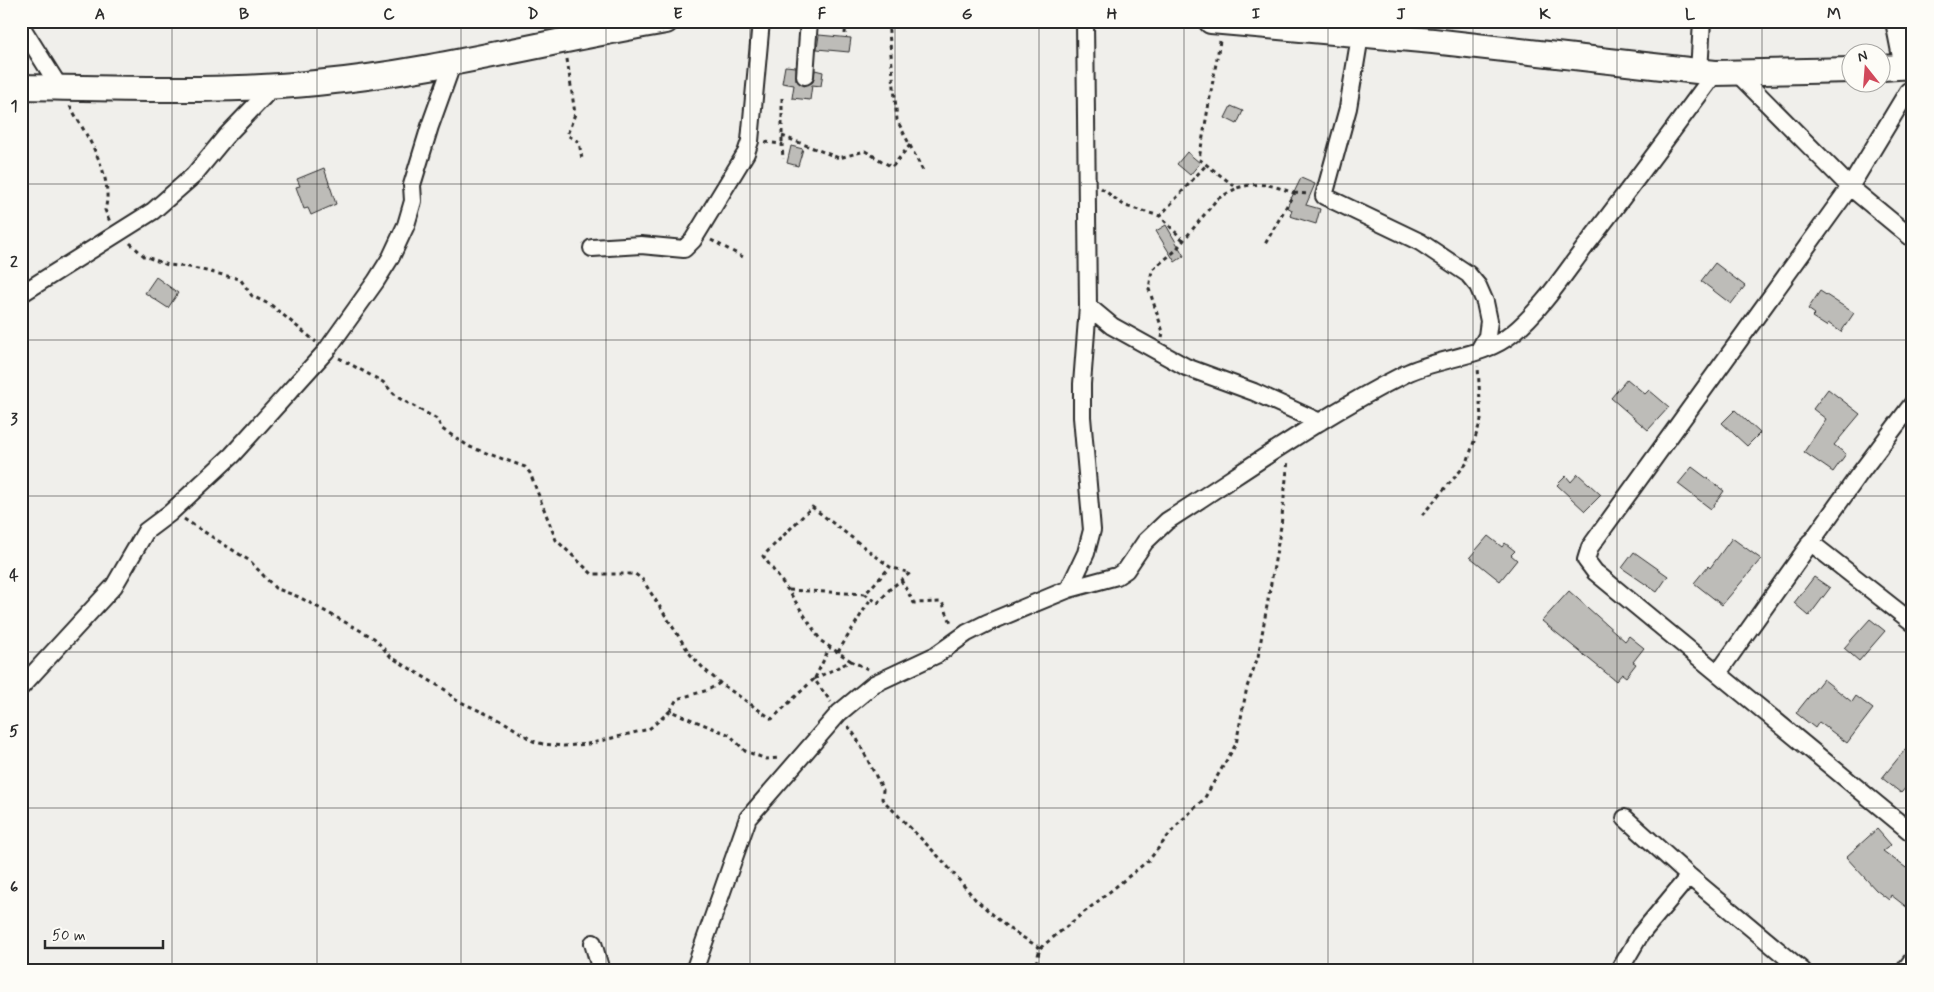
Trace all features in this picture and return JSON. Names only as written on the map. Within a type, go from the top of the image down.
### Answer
[{"type":"street","points":[[21,87],[273,87],[349,79],[453,62],[664,21]]},
{"type":"street","points":[[592,248],[641,245],[684,249],[697,233],[741,164],[750,140],[761,21]]},
{"type":"street","points":[[805,76],[809,21]]},
{"type":"street","points":[[1069,589],[1086,553],[1092,530],[1082,417],[1082,384],[1088,306],[1085,21]]},
{"type":"street","points":[[694,971],[748,818],[798,757],[839,713],[859,696],[886,678],[936,656],[967,633],[1069,589],[1117,576],[1126,570],[1145,542],[1167,521],[1299,435],[1351,403],[1413,370],[1479,350],[1505,339],[1531,315],[1707,72],[1702,21]]},
{"type":"street","points":[[1898,21],[1910,66],[1910,98],[1850,187],[1587,552],[1586,560],[1590,567],[1913,834]]},
{"type":"street","points":[[1217,22],[1442,42],[1707,72],[1738,74],[1842,70]]},
{"type":"street","points":[[21,26],[60,88]]},
{"type":"street","points":[[1360,36],[1346,118],[1324,196],[1420,242],[1468,274],[1478,286],[1485,302],[1488,321],[1487,336],[1479,350]]},
{"type":"street","points":[[21,686],[114,586],[146,531],[176,507],[232,454],[326,351],[391,257],[406,226],[413,201],[412,185],[430,126],[453,62]]},
{"type":"street","points":[[1892,67],[1910,66]]},
{"type":"street","points":[[1738,74],[1850,187],[1913,239]]},
{"type":"street","points":[[21,294],[153,210],[192,176],[220,143],[273,87]]},
{"type":"street","points":[[1088,306],[1112,326],[1186,367],[1254,392],[1320,422]]},
{"type":"street","points":[[1718,673],[1810,542],[1913,403]]},
{"type":"street","points":[[1810,542],[1913,623]]},
{"type":"street","points":[[1625,818],[1688,876],[1802,971]]},
{"type":"street","points":[[1619,971],[1640,935],[1688,876]]},
{"type":"street","points":[[593,943],[601,971]]},
{"type":"street","points":[[1904,971],[1913,959]]},
{"type":"path","points":[[845,34],[846,21]]},
{"type":"path","points":[[888,21],[896,120],[923,171]]},
{"type":"path","points":[[1217,22],[1199,160],[1237,188]]},
{"type":"path","points":[[564,41],[575,114],[568,135],[579,142],[582,159]]},
{"type":"path","points":[[60,88],[102,168],[109,196],[105,210],[113,228],[144,256],[168,265],[188,267],[240,279],[252,296],[271,305],[326,351],[383,382],[397,397],[437,419],[442,429],[470,448],[525,468],[530,473],[556,540],[592,574],[635,574],[642,579],[690,654],[720,683],[772,719],[814,679],[850,661]]},
{"type":"path","points":[[782,98],[783,159]]},
{"type":"path","points":[[782,136],[839,158],[865,151],[892,167],[910,145]]},
{"type":"path","points":[[750,140],[782,144]]},
{"type":"path","points":[[1160,216],[1206,164]]},
{"type":"path","points":[[1162,354],[1163,332],[1149,289],[1152,270],[1184,240],[1216,199],[1237,188],[1256,183],[1271,185],[1294,193],[1264,246]]},
{"type":"path","points":[[1088,184],[1101,188],[1124,206],[1160,216],[1184,240]]},
{"type":"path","points":[[697,233],[745,258]]},
{"type":"path","points":[[1422,515],[1467,463],[1481,420],[1479,350]]},
{"type":"path","points":[[1034,971],[1040,948],[1149,860],[1176,826],[1204,799],[1236,744],[1247,687],[1258,657],[1281,526],[1287,464],[1299,435]]},
{"type":"path","points":[[176,507],[185,520],[250,561],[275,588],[299,597],[374,638],[391,657],[447,691],[454,699],[504,722],[533,741],[564,746],[588,744],[649,729],[670,711],[677,700],[708,690],[720,683]]},
{"type":"path","points":[[788,590],[865,594],[870,600],[878,603],[890,589],[910,573],[890,567],[812,507],[763,556],[821,641],[850,661],[886,678]]},
{"type":"path","points":[[865,594],[890,567]]},
{"type":"path","points":[[901,580],[914,603],[942,602],[953,627],[967,633]]},
{"type":"path","points":[[838,652],[870,600]]},
{"type":"path","points":[[814,679],[830,648]]},
{"type":"path","points":[[814,679],[856,737],[883,790],[882,799],[942,860],[976,899],[1008,928],[1040,948]]},
{"type":"path","points":[[670,711],[730,735],[745,751],[766,760],[798,757]]},
{"type":"building","points":[[819,35],[851,38],[849,52],[817,49]]},
{"type":"building","points":[[785,66],[796,67],[796,80],[804,86],[813,82],[815,70],[823,72],[821,86],[812,85],[810,100],[792,98],[794,85],[782,83]]},
{"type":"building","points":[[1231,106],[1243,111],[1237,124],[1225,118]]},
{"type":"building","points":[[791,146],[803,149],[798,166],[787,163]]},
{"type":"building","points":[[1187,152],[1200,163],[1190,175],[1177,164]]},
{"type":"building","points":[[324,168],[336,204],[311,215],[308,208],[304,209],[296,187],[300,186],[297,179]]},
{"type":"building","points":[[1301,178],[1315,184],[1306,205],[1320,209],[1316,224],[1290,216],[1292,210],[1287,207]]},
{"type":"building","points":[[1166,225],[1184,256],[1175,262],[1156,231]]},
{"type":"building","points":[[1715,263],[1745,286],[1731,304],[1701,281]]},
{"type":"building","points":[[156,277],[178,293],[168,308],[145,293]]},
{"type":"building","points":[[1820,291],[1854,313],[1841,332],[1828,323],[1826,326],[1812,317],[1815,314],[1808,309]]},
{"type":"building","points":[[1627,379],[1645,394],[1649,390],[1669,407],[1648,430],[1611,398]]},
{"type":"building","points":[[1828,389],[1860,414],[1834,445],[1846,454],[1833,472],[1804,452],[1826,419],[1813,409]]},
{"type":"building","points":[[1735,410],[1760,433],[1747,446],[1722,423]]},
{"type":"building","points":[[1692,467],[1724,491],[1711,509],[1678,484]]},
{"type":"building","points":[[1578,474],[1601,495],[1585,511],[1557,485],[1566,476],[1571,482]]},
{"type":"building","points":[[1488,536],[1502,547],[1505,543],[1515,551],[1511,555],[1517,560],[1500,581],[1470,557]]},
{"type":"building","points":[[1732,538],[1761,559],[1722,605],[1694,583],[1708,566],[1710,568]]},
{"type":"building","points":[[1634,552],[1668,576],[1657,592],[1622,568]]},
{"type":"building","points":[[1814,577],[1830,588],[1809,616],[1794,603]]},
{"type":"building","points":[[1569,591],[1625,641],[1629,636],[1644,648],[1633,662],[1636,664],[1626,677],[1622,674],[1616,681],[1542,621]]},
{"type":"building","points":[[1870,619],[1885,631],[1859,661],[1844,648]]},
{"type":"building","points":[[1823,679],[1852,702],[1856,696],[1873,709],[1847,743],[1819,722],[1815,728],[1796,713]]},
{"type":"building","points":[[1913,740],[1913,779],[1901,793],[1882,778]]},
{"type":"building","points":[[1877,829],[1891,845],[1883,851],[1913,873],[1913,912],[1891,895],[1889,900],[1876,890],[1846,857]]}]
